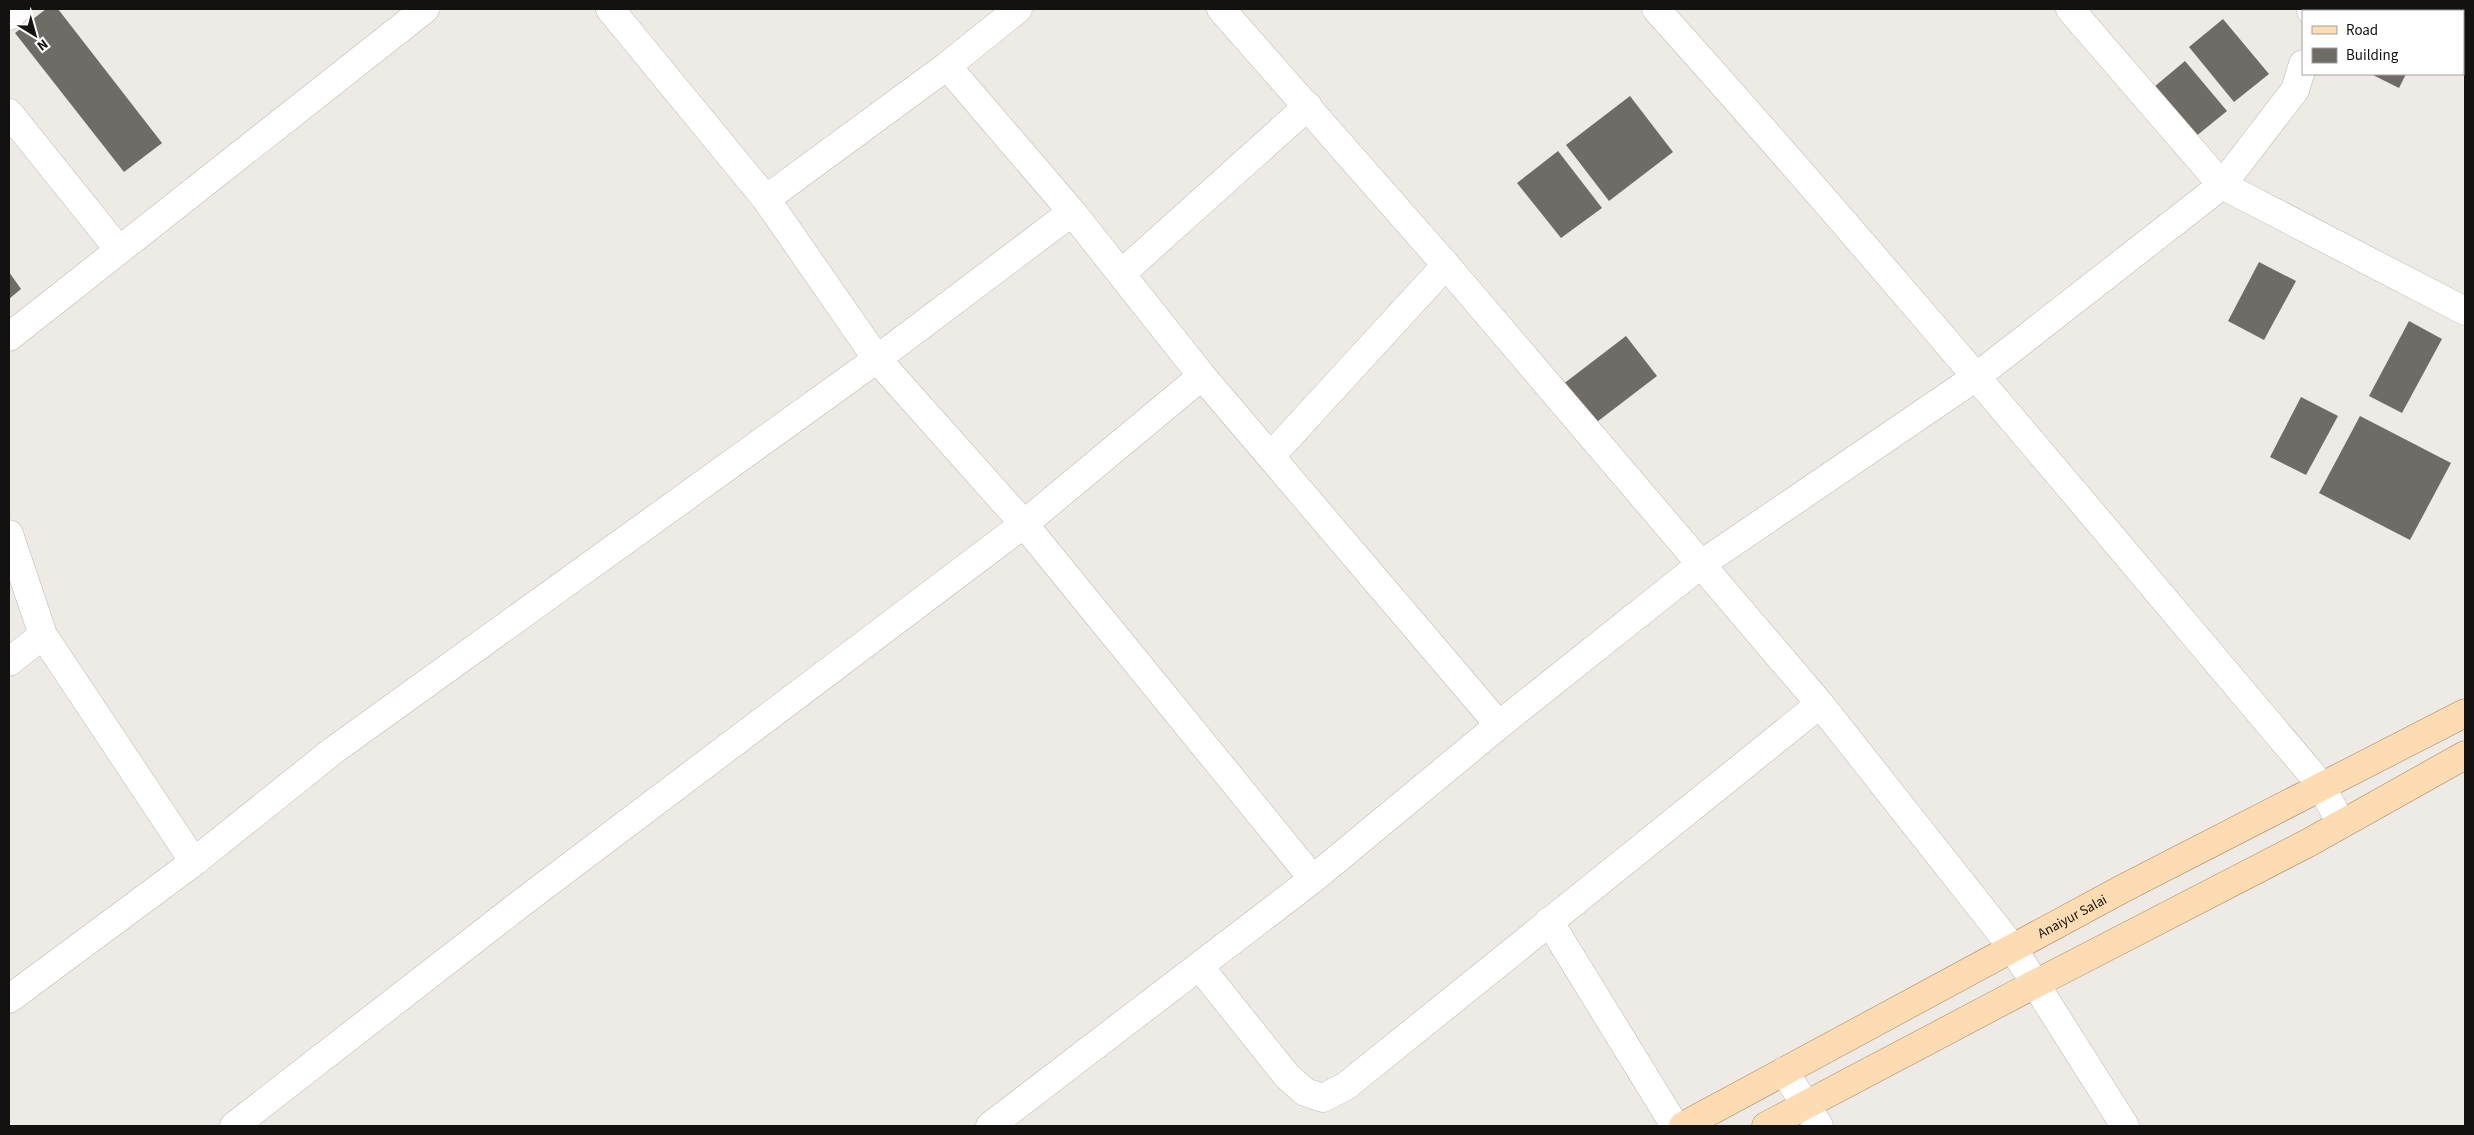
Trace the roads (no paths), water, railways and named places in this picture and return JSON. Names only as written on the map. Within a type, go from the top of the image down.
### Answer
[{"type":"main road","name":"Anaiyur Salai","points":[[1683,1126],[2012,948],[2321,785],[2465,713]]},
{"type":"main road","points":[[1766,1126],[1812,1115],[2034,984],[2341,824],[2465,755]]},
{"type":"street","points":[[9,16],[17,9]]},
{"type":"street","points":[[9,337],[425,9]]},
{"type":"street","points":[[610,9],[766,200],[877,360],[1024,524],[1313,879]]},
{"type":"street","points":[[766,200],[947,66],[1018,9]]},
{"type":"street","points":[[1221,9],[1446,265],[1820,704],[2012,948],[2125,1126]]},
{"type":"street","points":[[1656,9],[1976,378],[2321,785],[2341,824]]},
{"type":"street","points":[[2070,9],[2222,185],[2465,311]]},
{"type":"street","points":[[947,66],[1072,212],[1202,376],[1499,725]]},
{"type":"street","points":[[990,1126],[1313,879],[1499,725],[1700,565],[1976,378],[2222,185],[2295,90],[2302,67]]},
{"type":"street","points":[[1121,274],[1308,106]]},
{"type":"street","points":[[9,114],[119,250]]},
{"type":"street","points":[[9,999],[194,862],[334,750],[877,360],[1072,212]]},
{"type":"street","points":[[1271,456],[1446,265]]},
{"type":"street","points":[[234,1126],[524,901],[1024,524],[1202,376]]},
{"type":"street","points":[[9,534],[43,635],[194,862]]},
{"type":"street","points":[[9,662],[43,635]]},
{"type":"street","points":[[1199,966],[1287,1076],[1306,1092],[1323,1098],[1346,1086],[1820,704]]},
{"type":"street","points":[[1549,921],[1675,1126]]},
{"type":"street","points":[[1784,1071],[1812,1115]]}]
